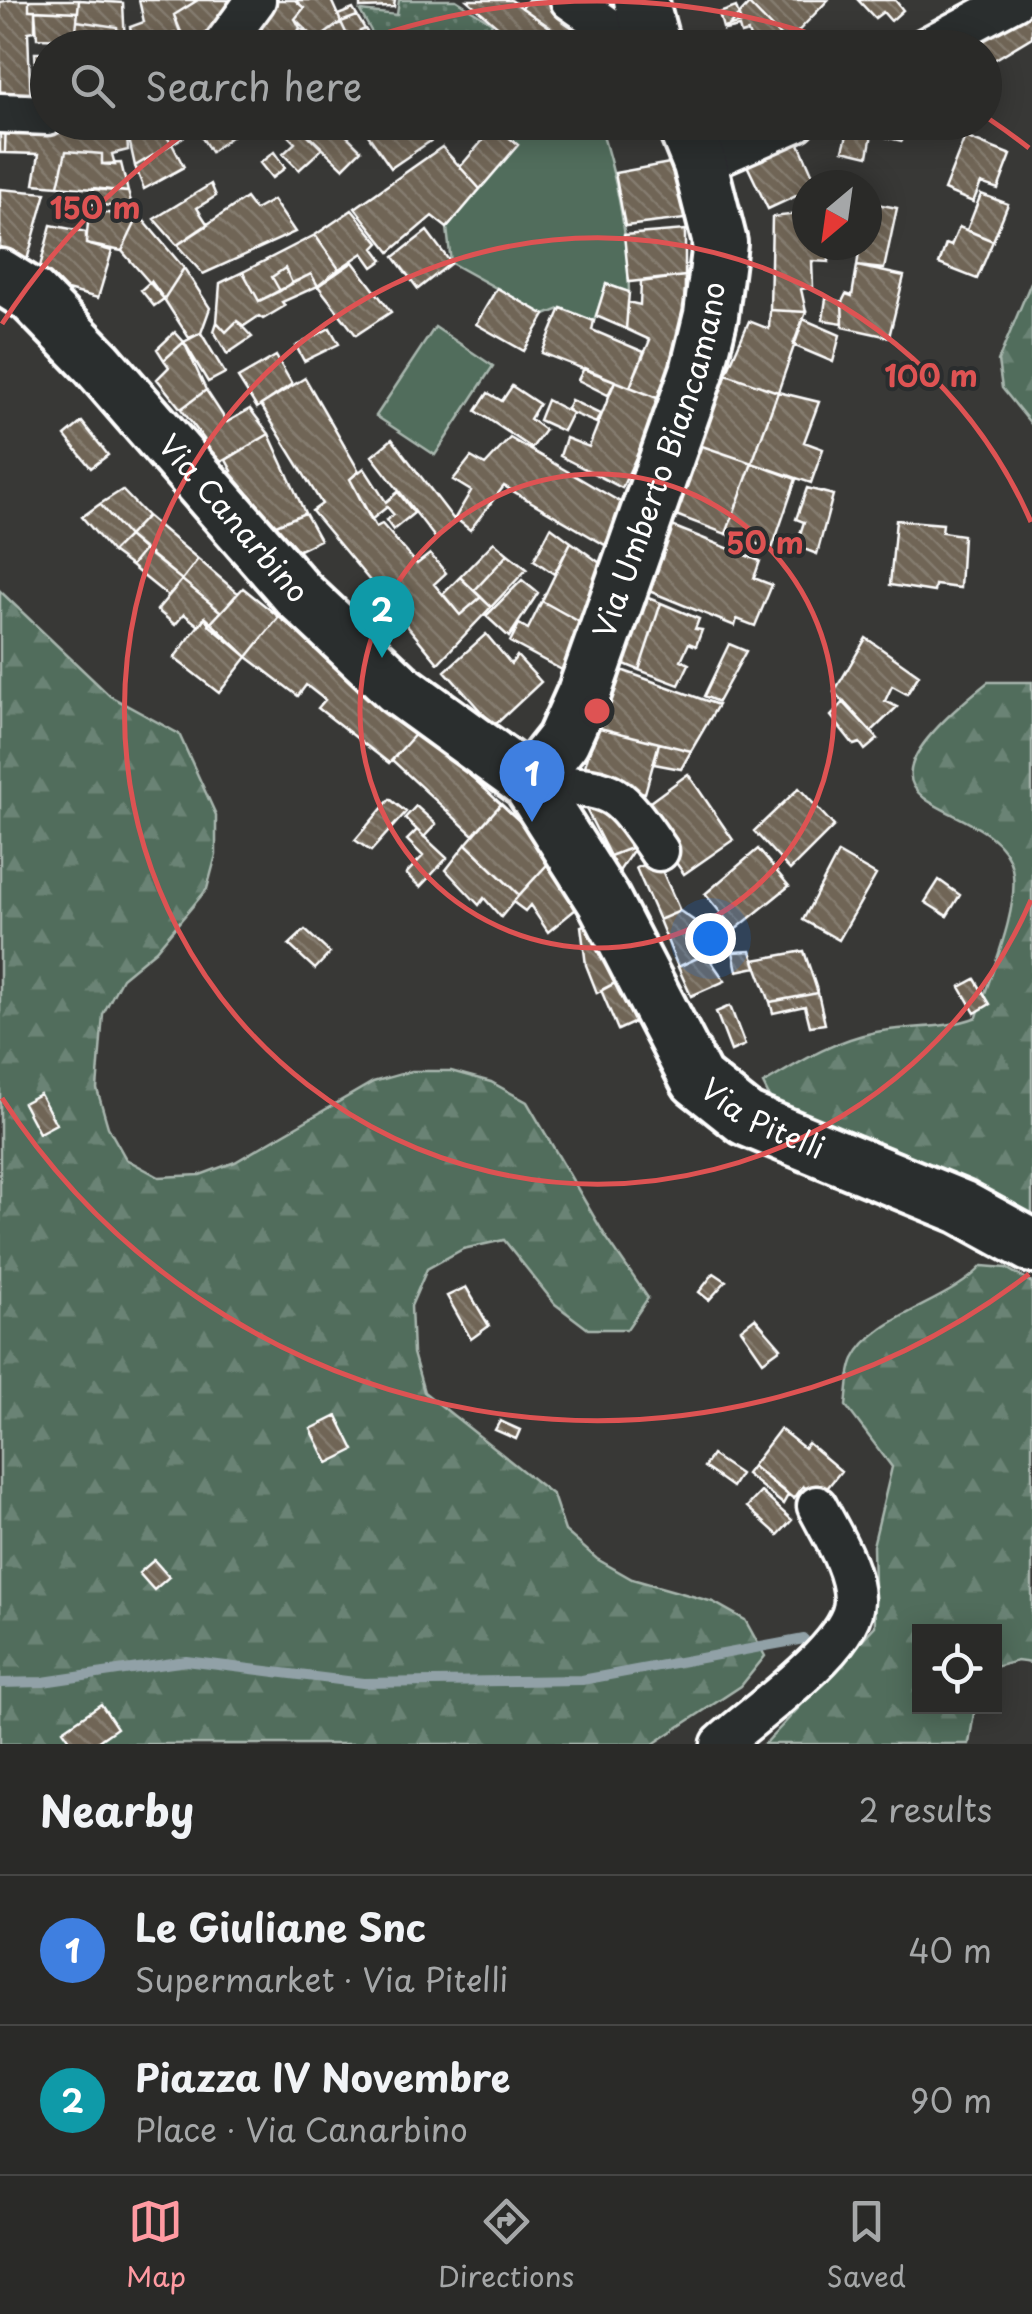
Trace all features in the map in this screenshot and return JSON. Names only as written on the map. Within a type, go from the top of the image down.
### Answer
[{"type":"street","points":[[234,30],[256,0]]},
{"type":"street","points":[[570,0],[613,30]]},
{"type":"street","points":[[959,30],[1015,0]]},
{"type":"street","points":[[621,30],[647,26]]},
{"type":"street","points":[[0,113],[30,115]]},
{"type":"street","name":"Via Umberto Biancamano","points":[[529,783],[563,740],[584,693],[697,372],[720,243],[692,143]]},
{"type":"street","name":"Via Canarbino","points":[[0,276],[32,296],[97,362],[298,594],[398,688],[529,783]]},
{"type":"street","points":[[529,783],[611,790],[626,803],[659,851]]},
{"type":"street","name":"Via Pitelli","points":[[529,783],[604,902],[697,1080],[722,1104],[746,1119],[961,1207],[1032,1246]]},
{"type":"street","points":[[721,1744],[823,1655],[854,1610],[854,1596],[840,1550],[817,1506]]},
{"type":"green space","points":[[399,0],[456,0],[492,23],[488,30],[371,30],[360,11],[397,15]]},
{"type":"green space","points":[[510,140],[604,140],[620,206],[629,292],[606,284],[594,321],[562,308],[545,315],[451,263],[447,228],[517,146]]},
{"type":"green space","points":[[1032,280],[1032,425],[1002,388],[998,361]]},
{"type":"green space","points":[[435,327],[493,366],[435,455],[376,416]]},
{"type":"green space","points":[[0,591],[110,696],[179,734],[216,815],[216,855],[207,889],[156,950],[122,978],[103,1014],[97,1089],[108,1127],[126,1159],[159,1177],[200,1175],[235,1162],[373,1082],[412,1071],[451,1071],[491,1082],[527,1102],[604,1234],[648,1298],[627,1329],[588,1329],[555,1304],[504,1240],[463,1249],[427,1269],[411,1306],[413,1353],[424,1392],[553,1495],[565,1531],[597,1559],[632,1579],[713,1602],[745,1620],[765,1656],[741,1686],[653,1744],[0,1744]]},
{"type":"green space","points":[[988,682],[1032,682],[1032,1216],[777,1112],[763,1084],[846,1040],[977,1017],[1008,922],[1014,884],[1012,868],[998,843],[926,799],[912,783],[914,760],[937,728]]},
{"type":"green space","points":[[982,1266],[1006,1268],[1032,1283],[1032,1663],[1017,1661],[1002,1665],[1002,1624],[912,1624],[912,1714],[974,1714],[969,1744],[765,1744],[875,1626],[873,1546],[892,1467],[846,1406],[854,1359],[864,1344],[895,1320],[968,1279]]},
{"type":"building","points":[[29,0],[29,10],[35,10],[35,30],[28,32],[30,108],[0,107],[0,2]]},
{"type":"building","points":[[29,0],[79,0],[78,12],[29,10]]},
{"type":"building","points":[[79,0],[123,3],[124,30],[77,21]]},
{"type":"building","points":[[139,0],[198,0],[174,15],[179,30],[131,30],[144,22]]},
{"type":"building","points":[[198,0],[252,0],[211,30],[180,30],[174,15]]},
{"type":"building","points":[[265,0],[295,0],[304,8],[295,19],[299,30],[262,30],[246,16]]},
{"type":"building","points":[[295,0],[331,0],[341,22],[330,30],[307,30],[295,19],[304,8]]},
{"type":"building","points":[[360,0],[395,0],[394,7],[360,8]]},
{"type":"building","points":[[467,0],[511,0],[554,30],[502,30]]},
{"type":"building","points":[[528,0],[565,0],[600,24],[592,30],[554,30],[522,8]]},
{"type":"building","points":[[753,0],[828,0],[799,30],[774,30],[749,4]]},
{"type":"building","points":[[858,0],[895,0],[903,10],[891,21],[883,12],[875,18]]},
{"type":"building","points":[[1032,0],[1032,37],[1002,55],[1002,30],[977,30]]},
{"type":"building","points":[[749,4],[774,30],[739,27],[725,30]]},
{"type":"building","points":[[736,7],[741,23],[723,28],[719,13]]},
{"type":"building","points":[[353,9],[357,16],[341,22],[338,15]]},
{"type":"building","points":[[35,10],[78,12],[76,30],[36,30]]},
{"type":"building","points":[[246,16],[262,30],[244,30]]},
{"type":"building","points":[[357,16],[365,29],[345,30],[341,22]]},
{"type":"building","points":[[223,18],[221,30],[210,30]]},
{"type":"building","points":[[77,21],[117,30],[76,30]]},
{"type":"building","points":[[0,118],[6,118],[5,153],[0,153]]},
{"type":"building","points":[[6,118],[30,119],[30,140],[127,140],[128,150],[112,154],[115,165],[102,164],[102,154],[66,151],[58,186],[34,184],[39,154],[5,153]]},
{"type":"building","points":[[129,140],[169,140],[172,144],[135,166]]},
{"type":"building","points":[[203,140],[227,140],[211,152]]},
{"type":"building","points":[[292,140],[313,140],[322,149],[299,170],[283,154],[295,143]]},
{"type":"building","points":[[314,140],[351,140],[361,150],[343,168]]},
{"type":"building","points":[[371,140],[432,140],[391,168]]},
{"type":"building","points":[[483,140],[512,140],[518,145],[480,189],[460,167]]},
{"type":"building","points":[[797,140],[810,170],[792,170],[792,198],[768,209],[746,163]]},
{"type":"building","points":[[846,140],[871,140],[868,156],[843,150]]},
{"type":"building","points":[[964,140],[1011,155],[998,189],[981,183],[973,202],[944,190]]},
{"type":"building","points":[[172,144],[184,167],[144,189],[135,166]]},
{"type":"building","points":[[442,147],[480,189],[447,228],[432,216],[390,252],[355,208]]},
{"type":"building","points":[[66,151],[102,154],[102,164],[121,163],[128,192],[58,186]]},
{"type":"building","points":[[274,152],[285,168],[272,178],[260,163]]},
{"type":"building","points":[[675,162],[685,219],[625,226],[615,173]]},
{"type":"building","points":[[211,184],[216,196],[197,208],[208,225],[177,245],[154,219]]},
{"type":"building","points":[[93,188],[128,192],[133,208],[91,204]]},
{"type":"building","points":[[0,189],[46,193],[25,267],[0,251]]},
{"type":"building","points":[[981,194],[1008,204],[993,241],[967,230]]},
{"type":"building","points":[[246,198],[255,210],[273,200],[295,232],[203,274],[177,245]]},
{"type":"building","points":[[882,205],[897,208],[884,269],[857,266],[858,260],[882,260]]},
{"type":"building","points":[[352,210],[379,243],[374,248],[383,260],[373,267],[363,253],[339,269],[315,235]]},
{"type":"building","points":[[89,212],[139,215],[122,251],[86,244]]},
{"type":"building","points":[[139,215],[184,268],[164,299],[122,251]]},
{"type":"building","points":[[792,215],[792,260],[829,260],[812,261],[813,287],[801,289],[806,312],[770,310],[772,217]]},
{"type":"building","points":[[51,225],[86,232],[86,244],[112,251],[98,298],[36,282]]},
{"type":"building","points":[[959,227],[993,241],[977,279],[939,264],[946,244],[951,246]]},
{"type":"building","points":[[685,230],[685,276],[629,282],[624,235]]},
{"type":"building","points":[[427,231],[451,263],[418,289],[394,257]]},
{"type":"building","points":[[315,235],[339,269],[318,286],[311,274],[292,283],[285,268],[272,277],[280,291],[259,301],[243,272]]},
{"type":"building","points":[[353,262],[391,312],[356,335],[318,286]]},
{"type":"building","points":[[857,266],[904,276],[889,337],[843,327],[842,302],[846,294],[852,296]]},
{"type":"building","points":[[184,268],[210,308],[201,333],[189,338],[164,299]]},
{"type":"building","points":[[285,268],[292,283],[280,291],[272,277]]},
{"type":"building","points":[[243,272],[259,301],[311,274],[318,286],[282,302],[285,306],[263,319],[259,316],[244,326],[237,321],[226,332],[217,322],[220,283]]},
{"type":"building","points":[[685,276],[684,353],[662,400],[630,387],[650,340],[626,329],[628,302],[640,305],[641,282]]},
{"type":"building","points":[[151,281],[164,299],[154,306],[141,290]]},
{"type":"building","points":[[606,284],[629,292],[626,329],[596,316]]},
{"type":"building","points":[[497,288],[545,315],[524,351],[476,324]]},
{"type":"building","points":[[826,298],[842,302],[843,323],[823,320]]},
{"type":"building","points":[[561,308],[594,321],[592,330],[644,352],[630,387],[542,353]]},
{"type":"building","points":[[770,310],[806,312],[778,392],[726,374],[749,321],[769,329]]},
{"type":"building","points":[[803,319],[840,335],[833,362],[793,345]]},
{"type":"building","points":[[237,321],[252,337],[227,354],[214,331],[217,322],[226,332]]},
{"type":"building","points":[[330,328],[339,344],[304,361],[296,346]]},
{"type":"building","points":[[175,332],[184,342],[164,360],[157,349]]},
{"type":"building","points":[[201,333],[225,373],[208,382],[184,342]]},
{"type":"building","points":[[184,342],[206,390],[181,409],[157,379],[169,367],[164,360]]},
{"type":"building","points":[[276,356],[292,384],[257,408],[238,378]]},
{"type":"building","points":[[584,368],[615,381],[608,395],[578,380]]},
{"type":"building","points":[[726,374],[778,392],[752,463],[699,445]]},
{"type":"building","points":[[305,378],[359,471],[350,479],[376,527],[382,524],[417,564],[430,554],[446,573],[434,584],[460,615],[481,597],[491,607],[438,663],[312,511],[322,504],[261,405]]},
{"type":"building","points":[[615,381],[662,400],[622,488],[560,456],[566,438],[589,447]]},
{"type":"building","points":[[512,386],[539,404],[530,419],[545,430],[532,448],[476,411],[488,393],[502,401]]},
{"type":"building","points":[[206,390],[227,422],[250,409],[269,434],[214,466],[200,441],[204,439],[181,409]]},
{"type":"building","points":[[778,392],[819,402],[804,442],[823,449],[811,483],[752,463]]},
{"type":"building","points":[[547,400],[572,413],[563,431],[539,420]]},
{"type":"building","points":[[571,400],[600,414],[596,423],[567,409]]},
{"type":"building","points":[[82,422],[108,455],[91,468],[65,436]]},
{"type":"building","points":[[269,434],[305,513],[259,532],[224,477],[232,471],[226,460]]},
{"type":"building","points":[[510,438],[627,506],[605,545],[504,486],[470,530],[455,518],[471,491],[453,480],[471,457],[485,465]]},
{"type":"building","points":[[392,439],[455,521],[436,539],[372,456]]},
{"type":"building","points":[[699,445],[752,463],[726,534],[673,514]]},
{"type":"building","points":[[752,463],[796,479],[772,549],[726,534]]},
{"type":"building","points":[[364,468],[386,502],[398,492],[414,513],[393,530],[386,520],[394,515],[387,507],[371,520],[350,479]]},
{"type":"building","points":[[807,488],[833,495],[817,554],[796,546],[804,522],[796,519]]},
{"type":"building","points":[[122,490],[147,516],[128,536],[100,504]]},
{"type":"building","points":[[100,504],[128,536],[112,552],[82,517]]},
{"type":"building","points":[[305,513],[320,540],[289,555],[269,528]]},
{"type":"building","points":[[147,516],[198,559],[182,580],[128,536]]},
{"type":"building","points":[[896,520],[943,524],[942,532],[963,535],[960,588],[935,585],[934,592],[890,585]]},
{"type":"building","points":[[667,524],[760,561],[754,578],[772,585],[755,626],[737,619],[735,626],[644,589]]},
{"type":"building","points":[[551,527],[571,542],[554,574],[534,560]]},
{"type":"building","points":[[128,536],[144,550],[131,566],[112,552]]},
{"type":"building","points":[[494,542],[508,554],[474,591],[460,577]]},
{"type":"building","points":[[571,542],[607,568],[585,625],[542,601]]},
{"type":"building","points":[[144,550],[182,580],[168,596],[131,566]]},
{"type":"building","points":[[508,554],[527,569],[491,607],[474,591]]},
{"type":"building","points":[[198,559],[238,593],[221,612],[182,580]]},
{"type":"building","points":[[460,577],[481,597],[460,615],[443,594]]},
{"type":"building","points":[[182,580],[221,612],[209,625],[205,617],[199,626],[184,614],[175,625],[157,610]]},
{"type":"building","points":[[522,580],[538,593],[509,637],[486,616]]},
{"type":"building","points":[[243,588],[279,617],[247,657],[209,625]]},
{"type":"building","points":[[638,594],[661,603],[639,670],[617,661]]},
{"type":"building","points":[[542,601],[585,625],[564,671],[510,642],[519,624],[528,629]]},
{"type":"building","points":[[661,603],[699,619],[695,629],[702,630],[696,646],[689,643],[681,660],[689,664],[679,685],[639,670]]},
{"type":"building","points":[[205,617],[247,657],[219,693],[174,658]]},
{"type":"building","points":[[279,617],[420,729],[389,763],[318,708],[325,700],[306,685],[298,696],[247,657]]},
{"type":"building","points":[[486,634],[511,664],[517,656],[541,682],[494,726],[445,671]]},
{"type":"building","points":[[866,638],[919,675],[907,694],[892,686],[885,701],[897,707],[871,732],[834,692]]},
{"type":"building","points":[[729,644],[746,651],[718,702],[704,696]]},
{"type":"building","points":[[613,667],[718,705],[691,751],[596,727]]},
{"type":"building","points":[[844,702],[878,739],[865,750],[860,743],[854,745],[831,716]]},
{"type":"building","points":[[596,727],[659,743],[645,793],[582,777]]},
{"type":"building","points":[[420,729],[501,804],[473,835],[392,760]]},
{"type":"building","points":[[659,743],[691,751],[681,769],[654,764]]},
{"type":"building","points":[[688,774],[733,840],[684,874],[639,810]]},
{"type":"building","points":[[799,788],[834,826],[790,870],[754,831]]},
{"type":"building","points":[[611,794],[636,846],[610,856],[586,809]]},
{"type":"building","points":[[390,799],[406,812],[371,851],[355,840]]},
{"type":"building","points":[[501,804],[556,855],[519,895],[466,844]]},
{"type":"building","points":[[416,806],[436,824],[424,837],[405,818]]},
{"type":"building","points":[[417,830],[447,858],[420,887],[406,874],[423,856],[407,840]]},
{"type":"building","points":[[466,844],[519,895],[501,917],[484,898],[479,905],[446,870]]},
{"type":"building","points":[[636,846],[618,873],[610,856]]},
{"type":"building","points":[[758,849],[789,886],[735,930],[705,894]]},
{"type":"building","points":[[838,853],[876,875],[839,940],[803,920]]},
{"type":"building","points":[[556,855],[587,900],[548,932],[530,905],[525,911],[513,902]]},
{"type":"building","points":[[657,859],[680,911],[659,920],[636,868]]},
{"type":"building","points":[[939,880],[960,895],[947,916],[925,902]]},
{"type":"building","points":[[680,911],[709,931],[720,947],[678,967],[659,920]]},
{"type":"building","points":[[604,918],[630,975],[597,993],[586,965],[581,926]]},
{"type":"building","points":[[305,930],[330,953],[315,969],[289,945]]},
{"type":"building","points":[[751,951],[756,967],[737,971],[733,952]]},
{"type":"building","points":[[804,951],[818,993],[770,1002],[754,960]]},
{"type":"building","points":[[706,954],[725,981],[691,996],[678,967]]},
{"type":"building","points":[[625,978],[642,1019],[618,1030],[601,990]]},
{"type":"building","points":[[975,979],[990,1004],[975,1013],[960,987]]},
{"type":"building","points":[[818,993],[825,1024],[810,1026],[805,1006],[773,1013],[770,1002]]},
{"type":"building","points":[[730,1006],[745,1045],[731,1051],[716,1012]]},
{"type":"building","points":[[40,1094],[56,1124],[39,1133],[23,1103]]},
{"type":"building","points":[[714,1273],[726,1281],[709,1300],[699,1292]]},
{"type":"building","points":[[466,1287],[489,1326],[471,1339],[447,1296]]},
{"type":"building","points":[[755,1318],[781,1348],[763,1361],[741,1329]]},
{"type":"building","points":[[337,1416],[354,1450],[328,1463],[311,1429]]},
{"type":"building","points":[[500,1421],[520,1430],[516,1439],[495,1430]]},
{"type":"building","points":[[780,1429],[804,1448],[808,1443],[841,1471],[819,1498],[803,1486],[794,1499],[752,1466]]},
{"type":"building","points":[[712,1455],[740,1474],[732,1487],[704,1467]]},
{"type":"building","points":[[752,1466],[788,1495],[783,1504],[746,1474]]},
{"type":"building","points":[[761,1492],[792,1520],[778,1535],[747,1507]]},
{"type":"building","points":[[154,1560],[169,1577],[154,1590],[139,1573]]},
{"type":"building","points":[[101,1704],[117,1728],[94,1744],[73,1744],[63,1730]]},
{"type":"waterway","points":[[0,1683],[43,1682],[186,1661],[363,1683],[582,1680],[804,1639]]},
{"type":"place","name":"Piazza IV Novembre","points":[[382,658]]},
{"type":"place","name":"Le Giuliane Snc","points":[[532,822]]}]
